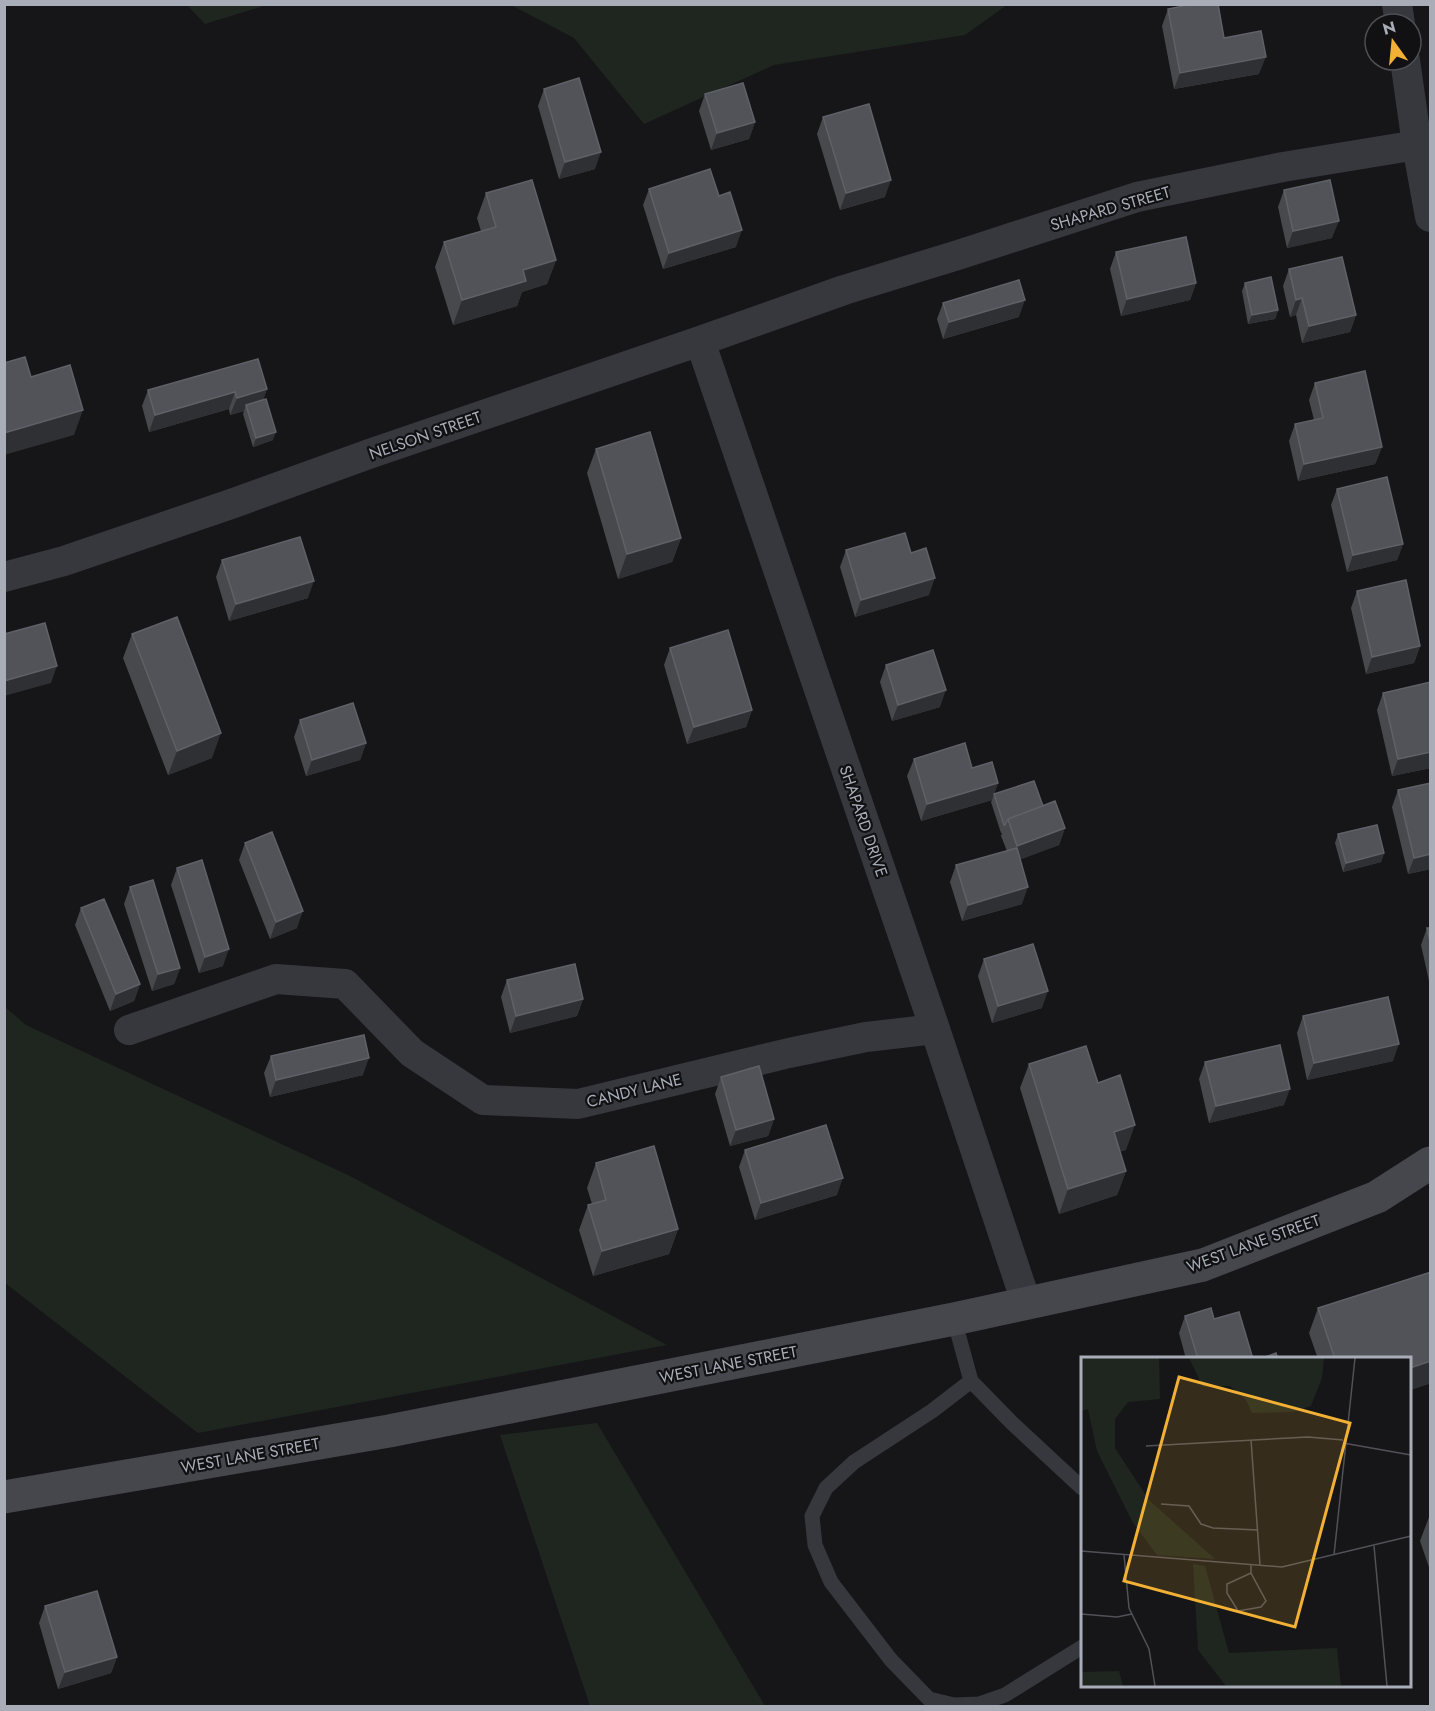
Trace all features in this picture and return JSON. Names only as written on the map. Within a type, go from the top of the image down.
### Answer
[{"type":"street","points":[[1407,72],[1431,217]]},
{"type":"street","name":"SHAPARD STREET","points":[[844,290],[1137,197],[1283,167],[1423,162]]},
{"type":"street","name":"NELSON STREET","points":[[4,577],[75,558],[844,290]]},
{"type":"street","name":"SHAPARD DRIVE","points":[[699,341],[1026,1302]]},
{"type":"street","name":"CANDY LANE","points":[[129,1030],[276,979],[345,984],[412,1053],[483,1100],[578,1104],[789,1053],[866,1037],[935,1029]]},
{"type":"street","name":"WEST LANE STREET","points":[[4,1497],[389,1431],[954,1318],[1203,1265],[1377,1197],[1431,1163]]},
{"type":"lane","points":[[954,1318],[971,1381],[1012,1423],[1081,1486]]},
{"type":"lane","points":[[971,1381],[932,1411],[854,1461],[826,1488],[812,1516],[815,1545],[819,1555],[831,1582],[850,1608],[891,1660],[929,1699],[954,1706],[979,1704],[1005,1695],[1081,1648]]},
{"type":"shaded area","points":[[187,5],[267,5],[205,24]]},
{"type":"shaded area","points":[[511,5],[1007,5],[965,35],[774,65],[644,124],[574,38]]},
{"type":"shaded area","points":[[4,1006],[26,1025],[350,1176],[667,1345],[198,1433],[5,1283]]},
{"type":"shaded area","points":[[597,1423],[765,1706],[590,1706],[500,1435]]},
{"type":"building","points":[[1193,4],[1218,4],[1224,38],[1261,31],[1266,57],[1180,73],[1168,9]]},
{"type":"building","points":[[579,78],[601,152],[565,162],[544,89]]},
{"type":"building","points":[[743,83],[755,122],[717,133],[705,94]]},
{"type":"building","points":[[869,104],[891,180],[846,193],[823,117]]},
{"type":"building","points":[[710,169],[719,196],[730,192],[742,230],[669,253],[649,189]]},
{"type":"building","points":[[532,180],[556,260],[523,270],[526,281],[462,300],[444,242],[496,227],[486,193]]},
{"type":"building","points":[[1330,180],[1339,221],[1293,231],[1284,190]]},
{"type":"building","points":[[1186,237],[1196,283],[1127,299],[1116,252]]},
{"type":"building","points":[[1342,257],[1356,315],[1309,326],[1302,298],[1296,300],[1289,269]]},
{"type":"building","points":[[1271,277],[1278,310],[1252,315],[1245,283]]},
{"type":"building","points":[[1019,280],[1025,300],[949,322],[943,303]]},
{"type":"building","points":[[25,357],[31,377],[70,365],[83,410],[4,433],[4,363]]},
{"type":"building","points":[[258,359],[267,389],[237,398],[235,392],[155,415],[148,390]]},
{"type":"building","points":[[1365,371],[1382,447],[1304,464],[1295,424],[1323,418],[1315,383]]},
{"type":"building","points":[[266,399],[276,432],[256,438],[246,405]]},
{"type":"building","points":[[650,432],[681,538],[627,554],[596,449]]},
{"type":"building","points":[[1387,477],[1403,544],[1353,555],[1337,489]]},
{"type":"building","points":[[905,533],[911,553],[926,548],[935,578],[861,600],[846,550]]},
{"type":"building","points":[[300,537],[314,581],[236,604],[222,560]]},
{"type":"building","points":[[1406,580],[1420,646],[1372,657],[1357,591]]},
{"type":"building","points":[[177,617],[221,733],[177,751],[132,634]]},
{"type":"building","points":[[45,623],[57,666],[4,681],[4,634]]},
{"type":"building","points":[[728,630],[752,710],[694,727],[670,648]]},
{"type":"building","points":[[933,650],[946,690],[898,705],[886,665]]},
{"type":"building","points":[[1431,682],[1431,752],[1398,759],[1383,693]]},
{"type":"building","points":[[353,703],[366,743],[312,760],[300,720]]},
{"type":"building","points":[[965,743],[972,768],[992,762],[998,783],[927,804],[914,759]]},
{"type":"building","points":[[1034,781],[1043,806],[1008,819],[1004,825],[994,794]]},
{"type":"building","points":[[1431,783],[1431,854],[1414,858],[1398,790]]},
{"type":"building","points":[[1055,801],[1065,828],[1017,846],[1008,819]]},
{"type":"building","points":[[1377,825],[1384,853],[1346,863],[1338,834]]},
{"type":"building","points":[[272,832],[303,911],[276,922],[245,843]]},
{"type":"building","points":[[1017,848],[1028,887],[968,905],[956,865]]},
{"type":"building","points":[[202,860],[229,949],[205,957],[177,868]]},
{"type":"building","points":[[153,880],[180,968],[158,974],[130,887]]},
{"type":"building","points":[[104,899],[140,984],[116,994],[81,908]]},
{"type":"building","points":[[1427,928],[1431,928],[1431,946]]},
{"type":"building","points":[[1033,944],[1048,991],[998,1006],[984,959]]},
{"type":"building","points":[[575,964],[583,999],[516,1016],[507,980]]},
{"type":"building","points":[[1388,997],[1399,1044],[1314,1063],[1303,1016]]},
{"type":"building","points":[[364,1035],[369,1058],[276,1080],[271,1056]]},
{"type":"building","points":[[1280,1045],[1290,1089],[1216,1106],[1205,1062]]},
{"type":"building","points":[[1086,1046],[1098,1083],[1120,1075],[1135,1125],[1114,1132],[1126,1171],[1068,1189],[1029,1064]]},
{"type":"building","points":[[759,1066],[774,1119],[736,1130],[721,1077]]},
{"type":"building","points":[[826,1125],[843,1178],[761,1203],[745,1150]]},
{"type":"building","points":[[654,1146],[678,1229],[602,1251],[588,1205],[606,1200],[596,1163]]},
{"type":"building","points":[[1431,1272],[1431,1361],[1411,1368],[1411,1357],[1334,1357],[1318,1308]]},
{"type":"building","points":[[1211,1308],[1214,1319],[1239,1312],[1252,1357],[1197,1357],[1185,1316]]},
{"type":"building","points":[[1276,1353],[1277,1357],[1265,1357]]},
{"type":"building","points":[[97,1591],[117,1657],[65,1672],[45,1606]]}]
